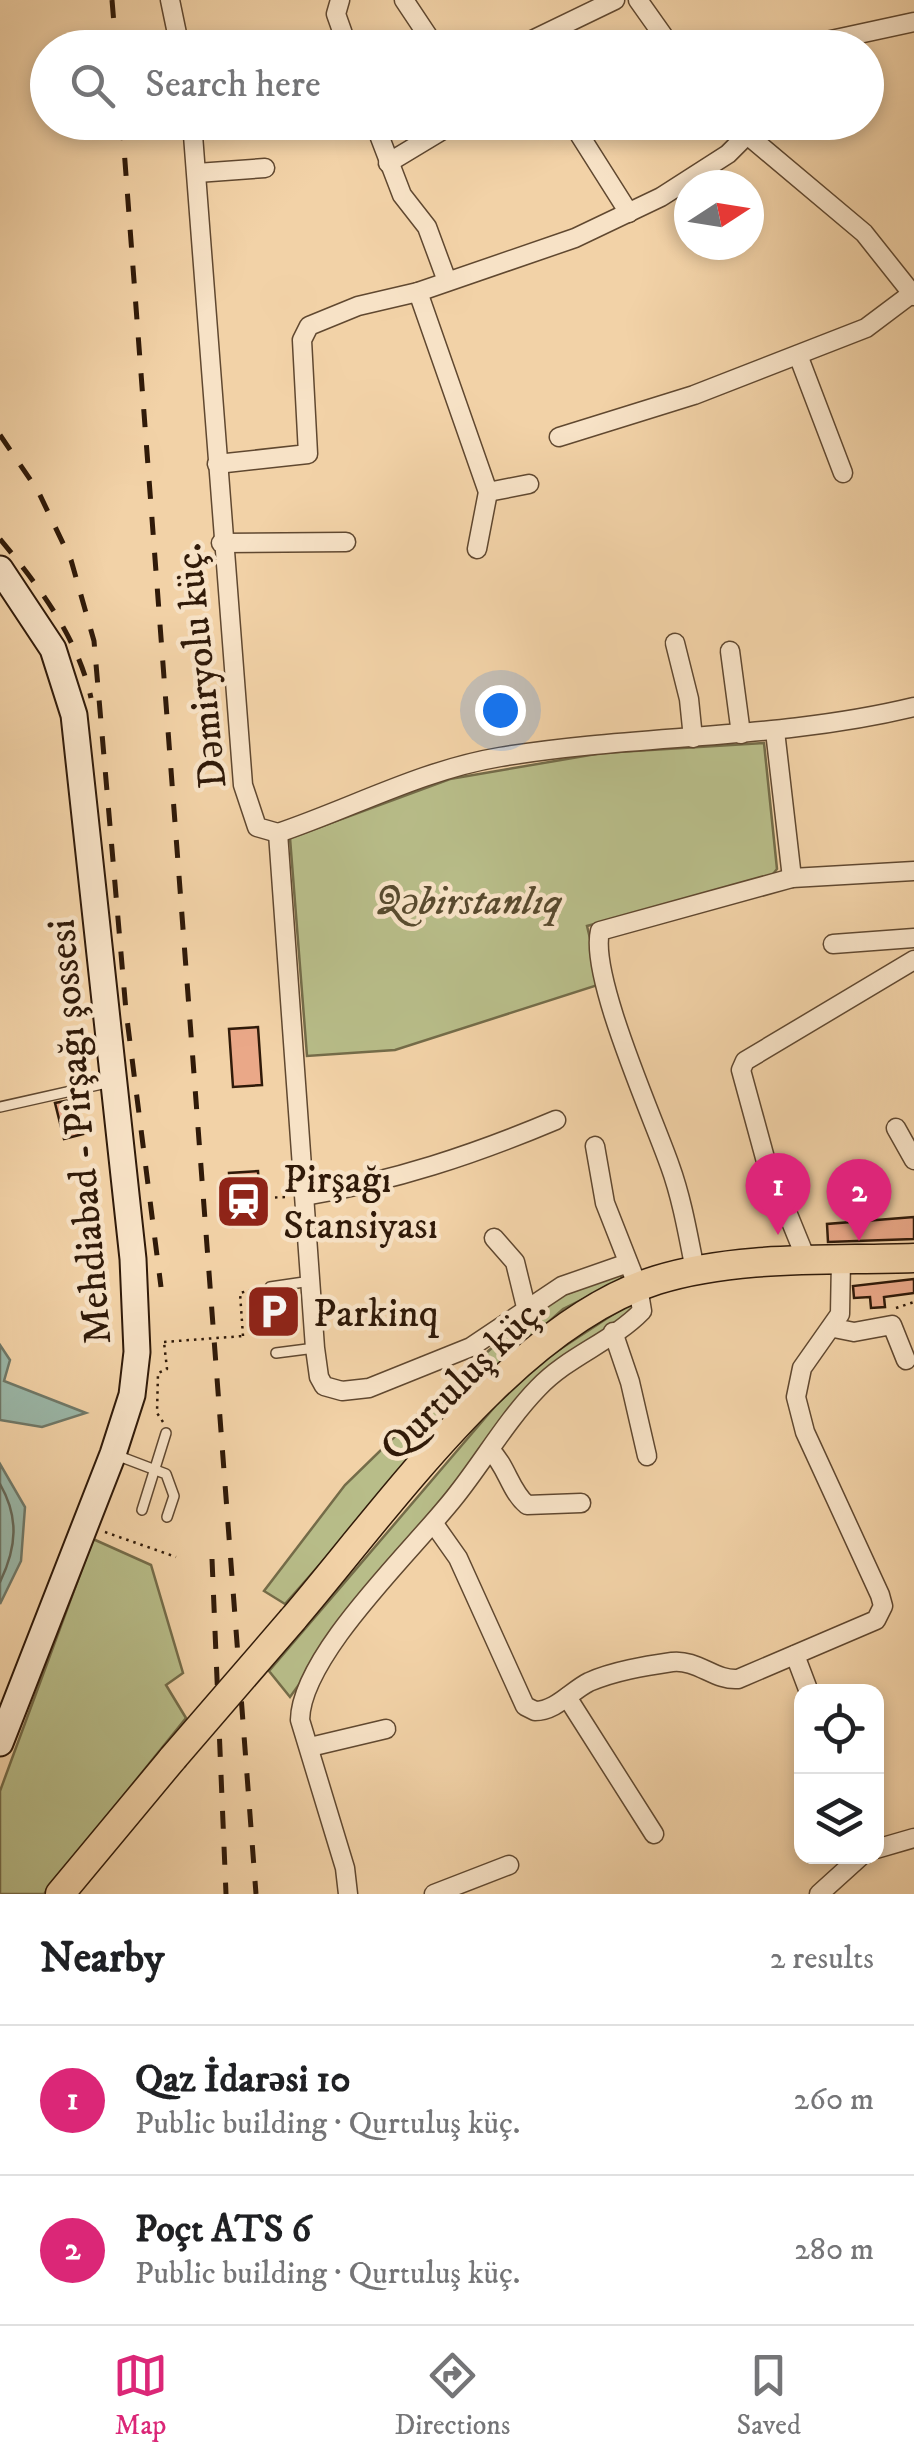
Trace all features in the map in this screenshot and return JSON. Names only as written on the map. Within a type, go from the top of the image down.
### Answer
[{"type":"main road","name":"Mehdiabad - Pirşağı şossesi","points":[[0,570],[53,649],[69,694],[133,1260],[137,1352],[132,1395],[113,1454],[0,1743]]},
{"type":"main road","name":"Qurtuluş küç.","points":[[60,1894],[437,1450],[508,1376],[633,1275],[914,1258]]},
{"type":"street","points":[[170,0],[176,30]]},
{"type":"street","points":[[340,0],[336,14],[342,30]]},
{"type":"street","points":[[404,0],[424,30]]},
{"type":"street","points":[[553,30],[615,0]]},
{"type":"street","points":[[638,0],[659,30]]},
{"type":"street","points":[[877,30],[914,22]]},
{"type":"street","name":"Dəmiryolu küç.","points":[[194,140],[221,544],[243,785],[257,827],[278,832]]},
{"type":"street","points":[[380,140],[402,195],[427,227],[446,280]]},
{"type":"street","points":[[388,163],[426,140]]},
{"type":"street","points":[[583,140],[629,213]]},
{"type":"street","points":[[217,464],[308,454],[303,332],[358,306],[418,292],[575,238],[629,213],[728,154],[735,140]]},
{"type":"street","points":[[559,437],[694,395],[866,328],[914,294],[844,214],[753,140]]},
{"type":"street","points":[[198,173],[264,168]]},
{"type":"street","points":[[418,292],[488,492],[477,549]]},
{"type":"street","points":[[798,355],[843,472]]},
{"type":"street","points":[[488,492],[529,484]]},
{"type":"street","points":[[221,544],[346,542]]},
{"type":"street","points":[[674,643],[694,738]]},
{"type":"street","points":[[730,651],[741,734]]},
{"type":"street","points":[[633,1275],[562,1286],[526,1307],[486,1339],[369,1388],[342,1392],[324,1386],[318,1377],[278,832],[459,765],[575,748],[775,731],[914,707]]},
{"type":"street","points":[[775,731],[792,878]]},
{"type":"street","points":[[696,1270],[671,1169],[624,1048],[598,939],[608,926],[792,878],[914,871]]},
{"type":"street","points":[[833,944],[914,938]]},
{"type":"street","points":[[807,1262],[766,1158],[741,1070],[745,1061],[811,1018],[914,960]]},
{"type":"street","points":[[305,1196],[366,1186],[465,1158],[556,1120]]},
{"type":"street","points":[[896,1128],[914,1160]]},
{"type":"street","points":[[348,1894],[345,1868],[300,1720],[300,1702],[312,1676],[390,1571],[434,1524],[536,1389],[563,1364],[642,1311],[633,1275],[605,1203],[594,1146]]},
{"type":"street","points":[[494,1238],[516,1262],[526,1307]]},
{"type":"street","points":[[434,1524],[458,1558],[525,1706],[543,1711],[601,1678],[674,1662],[694,1664],[727,1680],[866,1626],[881,1614],[882,1606],[799,1414],[796,1397],[802,1368],[834,1328],[840,1314],[841,1260]]},
{"type":"street","points":[[834,1328],[854,1332],[892,1325],[906,1360]]},
{"type":"street","points":[[613,1332],[638,1409],[647,1456]]},
{"type":"street","points":[[490,1450],[502,1461],[519,1498],[527,1505],[581,1503]]},
{"type":"street","points":[[795,1655],[806,1684]]},
{"type":"street","points":[[567,1696],[654,1834]]},
{"type":"street","points":[[310,1747],[386,1729]]},
{"type":"street","points":[[884,1847],[914,1838]]},
{"type":"street","points":[[434,1894],[509,1864]]},
{"type":"street","points":[[819,1894],[849,1864]]},
{"type":"lane","points":[[0,1107],[114,1082]]},
{"type":"lane","points":[[270,1287],[311,1281]]},
{"type":"lane","points":[[276,1353],[316,1348]]},
{"type":"lane","points":[[142,1510],[166,1433]]},
{"type":"lane","points":[[113,1454],[166,1474],[173,1490],[168,1518]]},
{"type":"path","points":[[260,1198],[305,1196]]},
{"type":"path","points":[[166,1433],[157,1413],[158,1373],[168,1369],[164,1342],[243,1336],[240,1293],[270,1287]]},
{"type":"path","points":[[85,1525],[176,1556]]},
{"type":"green space","name":"Qəbirstanlıq","points":[[764,743],[777,869],[770,878],[587,926],[601,984],[395,1050],[307,1056],[290,838],[450,779],[602,753]]},
{"type":"green space","points":[[619,1274],[623,1279],[563,1309],[479,1384],[285,1604],[264,1591],[345,1485],[422,1410],[530,1314],[561,1296]]},
{"type":"green space","points":[[632,1302],[635,1310],[548,1369],[374,1581],[290,1697],[269,1671],[497,1404],[545,1359]]},
{"type":"green space","points":[[93,1539],[151,1565],[183,1673],[166,1685],[186,1718],[44,1894],[0,1894],[0,1791]]},
{"type":"water","points":[[0,1345],[10,1360],[4,1381],[86,1413],[42,1427],[0,1420]]},
{"type":"water","points":[[0,1464],[25,1507],[21,1561],[0,1604]]},
{"type":"building","points":[[258,1027],[262,1085],[233,1087],[229,1029]]},
{"type":"building","points":[[75,1099],[83,1134],[64,1139],[55,1103]]},
{"type":"building","points":[[258,1171],[262,1225],[233,1227],[229,1173]]},
{"type":"building","points":[[914,1217],[914,1239],[828,1242],[827,1224]]},
{"type":"building","points":[[914,1279],[914,1293],[884,1297],[885,1307],[871,1308],[870,1297],[854,1298],[853,1286]]},
{"type":"railway","points":[[112,0],[114,30]]},
{"type":"railway","points":[[123,140],[256,1894]]},
{"type":"railway","points":[[0,435],[38,491],[71,560],[94,641],[126,1011],[161,1287]]},
{"type":"railway","points":[[0,539],[43,594],[67,634],[91,698]]},
{"type":"railway","points":[[212,1559],[226,1894]]},
{"type":"place","name":"Pirşağı Stansiyası","points":[[244,1201]]},
{"type":"place","name":"Qaz İdarəsi 10","points":[[778,1235]]},
{"type":"place","name":"Poçt ATS 6","points":[[859,1241]]},
{"type":"place","name":"Parkinq","points":[[274,1312]]}]
